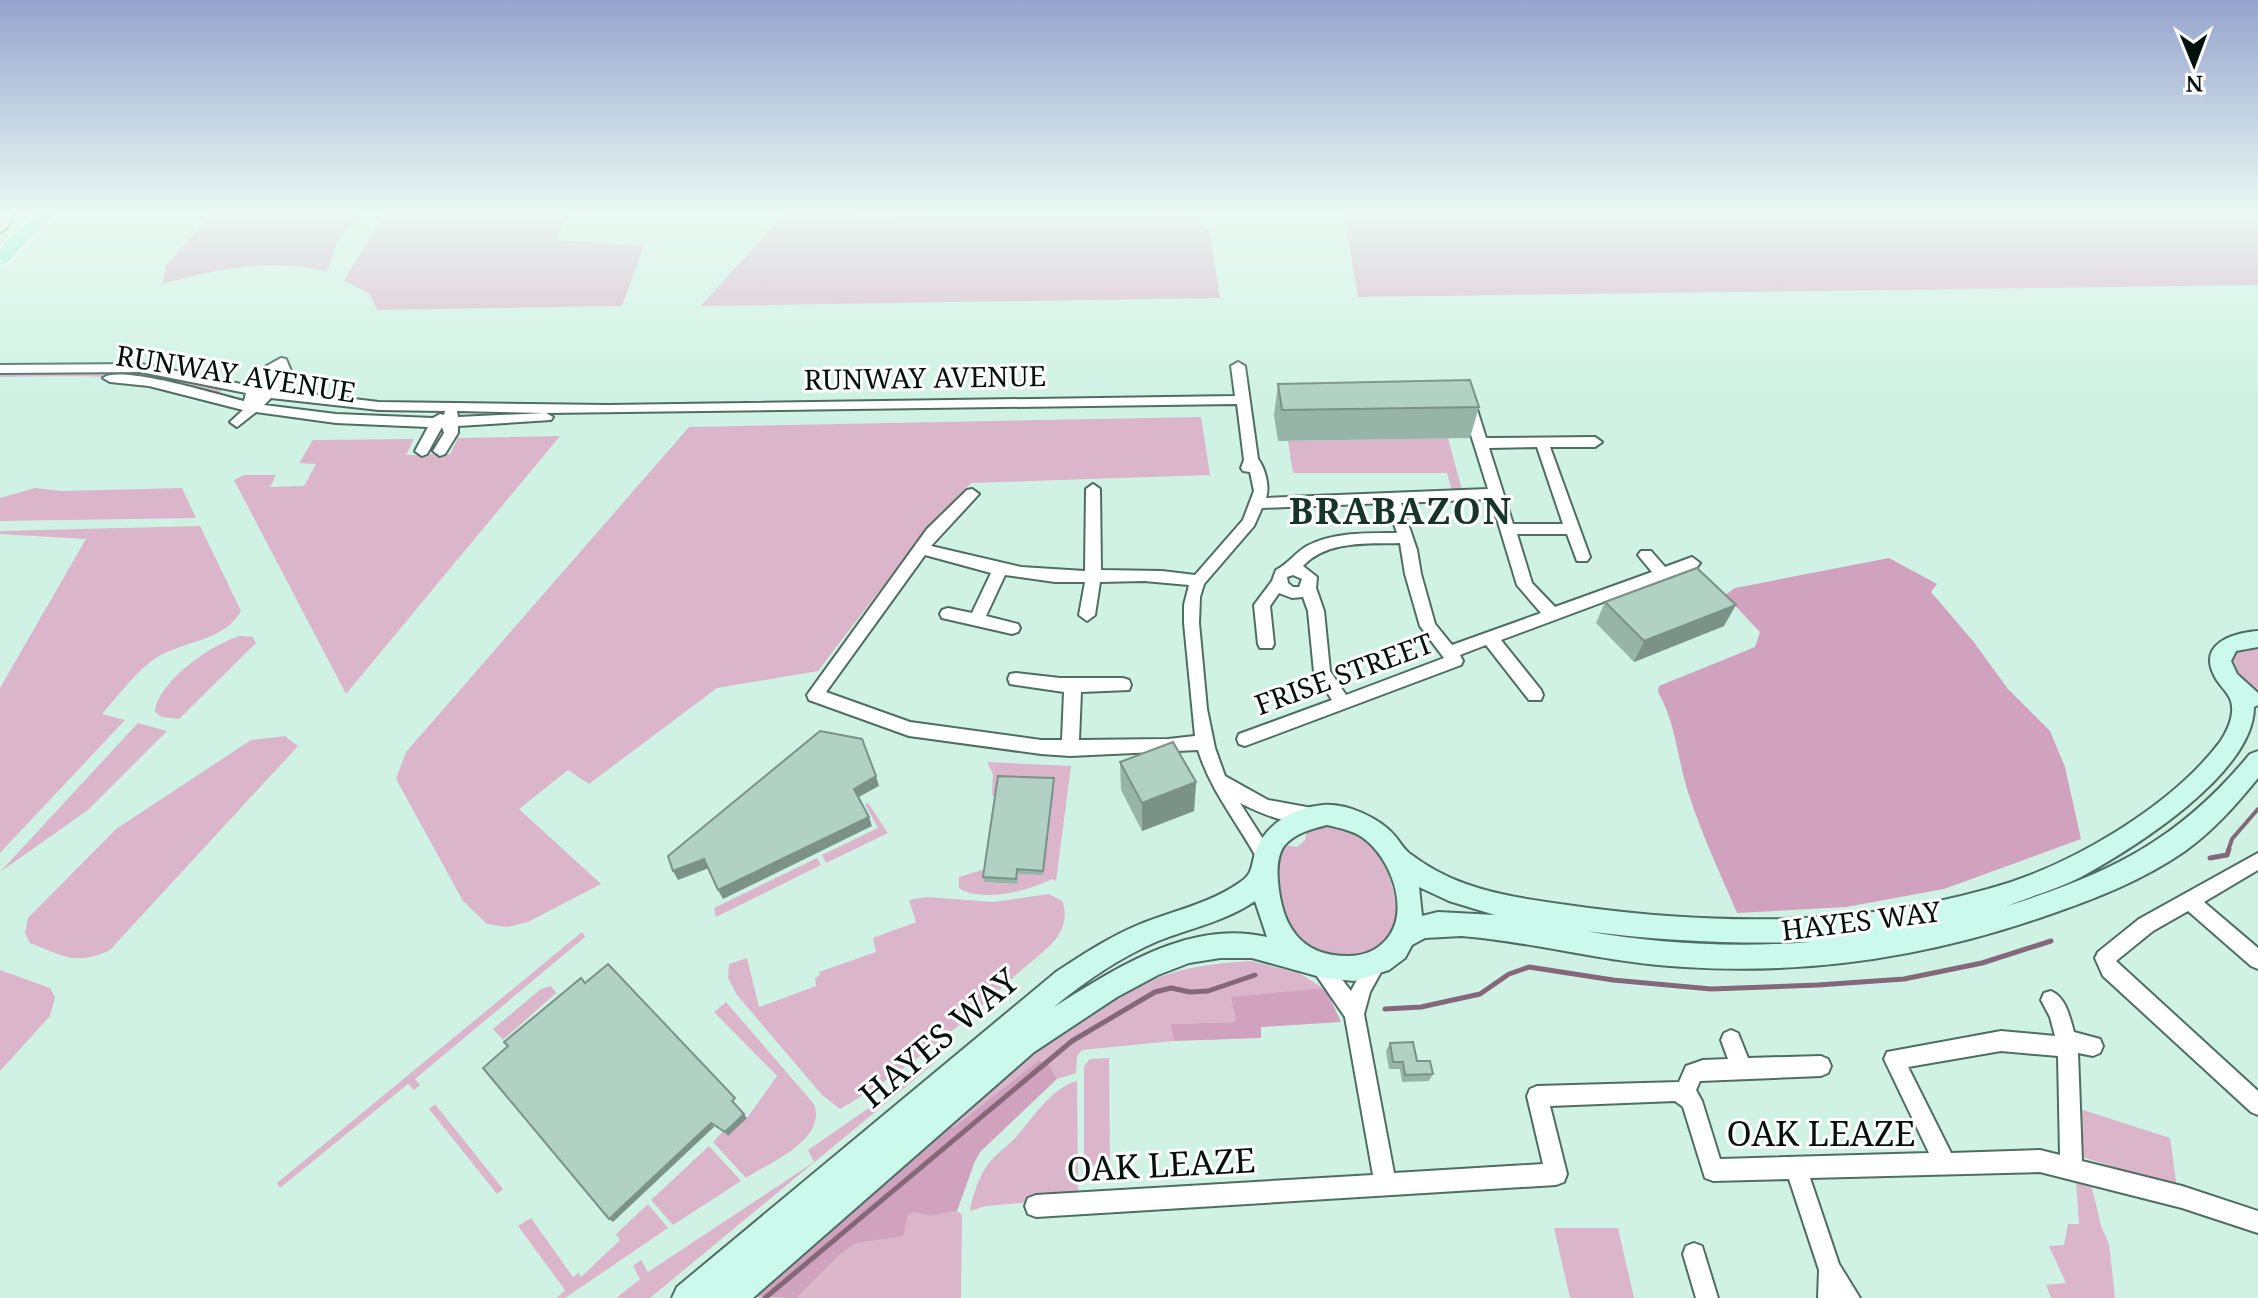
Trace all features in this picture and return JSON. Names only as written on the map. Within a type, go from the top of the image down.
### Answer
[{"type":"street","points":[[1238,366],[1251,460],[1247,466],[1250,492],[1256,501]]},
{"type":"street","name":"RUNWAY AVENUE","points":[[0,369],[141,368],[261,392],[363,405],[608,409],[1243,400]]},
{"type":"street","name":"RUNWAY AVENUE","points":[[0,379],[126,378],[250,407],[337,419],[445,423],[608,409]]},
{"type":"street","points":[[250,407],[261,392]]},
{"type":"street","points":[[1459,398],[1481,443],[1525,585],[1552,615]]},
{"type":"street","points":[[422,451],[445,423],[449,407]]},
{"type":"street","points":[[440,451],[451,433],[445,423]]},
{"type":"street","points":[[1481,443],[1595,442]]},
{"type":"street","points":[[1542,443],[1582,557]]},
{"type":"street","points":[[1087,615],[1093,577],[1093,489]]},
{"type":"street","points":[[972,494],[921,548],[815,695],[909,729],[1070,749],[1203,742]]},
{"type":"street","points":[[1256,501],[1393,500],[1402,495],[1495,494]]},
{"type":"street","points":[[1393,500],[1404,538],[1411,549],[1415,568],[1413,574],[1425,620],[1448,653]]},
{"type":"street","points":[[1256,501],[1249,522],[1198,581],[1193,594],[1197,711],[1203,742],[1218,781],[1264,867],[1271,917],[1279,936],[1316,963],[1336,984],[1354,1014],[1385,1184]]},
{"type":"street","points":[[1507,529],[1572,529]]},
{"type":"street","points":[[1266,644],[1262,605],[1279,583],[1281,574],[1291,569],[1303,556],[1320,547],[1343,541],[1404,538]]},
{"type":"street","points":[[921,548],[1000,570],[1093,577],[1176,576],[1198,581]]},
{"type":"street","points":[[1646,555],[1662,574]]},
{"type":"street","name":"FRISE STREET","points":[[1245,739],[1455,661],[1448,653],[1692,563]]},
{"type":"street","points":[[1291,569],[1306,574],[1311,581],[1308,588],[1316,611],[1322,672],[1343,703]]},
{"type":"street","points":[[976,621],[1000,570]]},
{"type":"street","points":[[1279,583],[1285,590],[1295,593],[1308,588]]},
{"type":"street","points":[[948,614],[1012,628]]},
{"type":"street","points":[[1489,637],[1535,695]]},
{"type":"street","points":[[2249,698],[2227,680],[2220,662],[2221,653],[2229,642],[2258,639]]},
{"type":"street","points":[[1016,679],[1073,685],[1123,685]]},
{"type":"street","points":[[1070,749],[1073,685]]},
{"type":"street","name":"HAYES WAY","points":[[1396,858],[1438,887],[1484,903],[1611,923],[1701,932],[1789,932],[1936,914],[2028,887],[2082,865],[2137,833],[2183,797],[2220,759],[2244,720],[2249,698]]},
{"type":"street","name":"HAYES WAY","points":[[1404,936],[1436,924],[1479,926],[1666,954],[1732,957],[1878,950],[1952,935],[2107,882],[2144,863],[2191,832],[2234,791],[2258,761]]},
{"type":"street","points":[[1218,781],[1254,804],[1275,812],[1327,815],[1356,821],[1384,841],[1396,858],[1409,898],[1409,925],[1404,936],[1389,955],[1376,963],[1340,970],[1316,963]]},
{"type":"street","points":[[1264,867],[1286,828],[1317,816]]},
{"type":"street","points":[[2258,861],[2146,925],[2105,958],[2110,970],[2258,1105]]},
{"type":"street","name":"HAYES WAY","points":[[688,1298],[1065,981],[1102,956],[1145,935],[1232,904],[1264,867]]},
{"type":"street","points":[[2191,902],[2258,960]]},
{"type":"street","name":"HAYES WAY","points":[[729,1298],[1024,1042],[1108,988],[1189,951],[1220,946],[1252,946],[1316,963]]},
{"type":"street","points":[[1354,1014],[1361,989],[1376,963]]},
{"type":"street","points":[[2051,1000],[2058,1009],[2066,1044],[2071,1167]]},
{"type":"street","points":[[1731,1040],[1741,1068]]},
{"type":"street","points":[[1946,1165],[1894,1059],[2001,1041],[2093,1046]]},
{"type":"street","points":[[1685,1093],[1693,1073],[1821,1066]]},
{"type":"street","name":"OAK LEAZE","points":[[1036,1206],[1556,1174],[1537,1096],[1660,1091],[1685,1093],[1694,1107],[1713,1170],[2040,1161],[2071,1167],[2257,1226]]},
{"type":"street","points":[[1796,1168],[1830,1270],[1849,1298]]},
{"type":"street","points":[[1694,1254],[1707,1298]]},
{"type":"street","points":[[1829,1298],[1830,1270]]},
{"type":"shaded area","points":[[165,271],[224,271],[203,274],[163,284]]},
{"type":"shaded area","points":[[350,271],[635,271],[622,306],[377,310],[370,294],[344,280]]},
{"type":"shaded area","points":[[733,271],[1216,271],[1220,298],[701,306]]},
{"type":"shaded area","points":[[1353,271],[2258,271],[2258,285],[1358,297]]},
{"type":"shaded area","points":[[0,372],[134,372],[222,390],[217,394],[161,382],[109,377],[0,377]]},
{"type":"shaded area","points":[[1201,417],[1210,475],[971,483],[916,543],[818,671],[717,688],[589,784],[568,770],[519,809],[601,884],[528,922],[507,927],[487,924],[463,901],[396,779],[406,752],[689,427]]},
{"type":"shaded area","points":[[560,436],[346,694],[234,480],[244,475],[276,475],[270,487],[304,486],[316,464],[299,463],[313,440],[414,439],[406,455],[450,454],[458,438]]},
{"type":"shaded area","points":[[1448,438],[1462,490],[1452,491],[1447,473],[1293,473],[1288,441]]},
{"type":"shaded area","points":[[35,488],[61,491],[182,488],[196,518],[0,521],[0,498]]},
{"type":"shaded area","points":[[200,526],[241,611],[223,630],[160,655],[137,674],[102,714],[125,720],[0,853],[0,688],[86,539],[0,534],[0,531]]},
{"type":"shaded area","points":[[1889,558],[1937,584],[1931,592],[1973,641],[2008,689],[2050,731],[2065,767],[2081,839],[1944,889],[1846,907],[1737,913],[1693,807],[1669,716],[1658,692],[1659,686],[1755,647],[1760,632],[1725,595],[1735,588]]},
{"type":"shaded area","points":[[240,636],[253,637],[256,643],[179,719],[162,717],[155,712],[166,688],[188,665],[215,647]]},
{"type":"shaded area","points":[[2258,646],[2258,695],[2236,673],[2232,655],[2240,648]]},
{"type":"shaded area","points":[[138,723],[167,731],[88,810],[0,872]]},
{"type":"shaded area","points":[[285,736],[298,746],[110,950],[78,958],[30,943],[25,933],[28,918],[116,829],[251,740]]},
{"type":"shaded area","points":[[987,762],[1071,766],[1056,881],[1052,879],[1006,894],[980,895],[959,888],[959,877],[985,869],[984,882],[1016,884],[1018,874],[1043,875],[1054,784],[996,797],[992,795],[993,774]]},
{"type":"shaded area","points":[[868,803],[888,833],[826,863],[822,855],[878,828],[865,804]]},
{"type":"shaded area","points":[[1316,827],[1338,829],[1358,836],[1374,849],[1386,867],[1395,897],[1396,915],[1392,930],[1384,942],[1372,951],[1342,957],[1327,955],[1312,950],[1300,941],[1289,926],[1277,883],[1279,858],[1285,845],[1297,847],[1305,840],[1307,830]]},
{"type":"shaded area","points":[[817,858],[821,865],[716,917],[714,908]]},
{"type":"shaded area","points":[[1049,894],[1062,901],[1065,914],[1058,936],[1049,946],[932,1047],[840,1109],[822,1095],[737,995],[728,978],[729,964],[747,958],[759,1007],[816,986],[815,978],[820,975],[819,972],[876,952],[873,938],[916,922],[909,900],[927,897],[993,902]]},
{"type":"shaded area","points":[[582,932],[585,937],[415,1079],[420,1085],[414,1090],[408,1084],[280,1188],[277,1183]]},
{"type":"shaded area","points":[[1251,961],[1299,973],[1326,990],[1231,998],[1236,1022],[1172,1024],[1174,1041],[1082,1050],[1077,1056],[1076,1073],[1057,1079],[1050,1066],[1039,1060],[954,1127],[949,1125],[1054,1038],[1113,999],[1142,984],[1181,970]]},
{"type":"shaded area","points":[[0,970],[50,988],[55,997],[50,1016],[0,1071]]},
{"type":"shaded area","points":[[551,986],[556,993],[503,1040],[493,1029],[541,989]]},
{"type":"shaded area","points":[[1326,990],[1341,1022],[1261,1027],[1261,1038],[1174,1041],[1171,1024],[1236,1022],[1231,997]]},
{"type":"shaded area","points":[[726,1002],[814,1104],[816,1117],[805,1139],[746,1178],[713,1142],[723,1131],[747,1118],[777,1076],[714,1012]]},
{"type":"shaded area","points":[[1109,1058],[1110,1165],[1084,1166],[1084,1066],[1090,1059]]},
{"type":"shaded area","points":[[938,1060],[650,1298],[616,1298],[640,1279],[633,1266],[641,1260],[648,1272],[814,1162],[808,1150]]},
{"type":"shaded area","points":[[1039,1060],[1050,1066],[1057,1079],[981,1151],[957,1211],[930,1216],[914,1212],[908,1215],[903,1236],[857,1243],[843,1252],[797,1298],[752,1297],[949,1125],[954,1127]]},
{"type":"shaded area","points":[[1077,1081],[1078,1198],[986,1206],[970,1211],[977,1185],[991,1161],[1050,1098]]},
{"type":"shaded area","points":[[435,1104],[503,1189],[497,1194],[429,1109]]},
{"type":"shaded area","points":[[2077,1108],[2170,1138],[2177,1188],[2077,1155]]},
{"type":"shaded area","points":[[709,1146],[741,1181],[673,1225],[651,1200]]},
{"type":"shaded area","points":[[2076,1182],[2092,1188],[2101,1226],[2109,1244],[2115,1298],[2051,1298],[2046,1285],[2066,1283],[2049,1246],[2064,1245],[2068,1224],[2079,1224]]},
{"type":"shaded area","points":[[648,1204],[668,1228],[565,1298],[557,1298],[565,1290],[518,1226],[531,1218],[573,1277],[578,1273],[581,1277],[620,1240],[616,1234]]},
{"type":"shaded area","points":[[914,1211],[930,1216],[957,1211],[962,1215],[961,1298],[797,1298],[843,1252],[857,1243],[873,1240]]},
{"type":"shaded area","points":[[1554,1228],[1618,1228],[1634,1298],[1570,1298]]},
{"type":"building","points":[[1470,380],[1479,407],[1282,410],[1278,384]]},
{"type":"building","points":[[1697,568],[1736,605],[1644,641],[1605,602]]},
{"type":"building","points":[[820,731],[862,739],[876,776],[854,789],[869,817],[718,890],[704,859],[673,871],[668,856]]},
{"type":"building","points":[[1173,742],[1196,782],[1142,803],[1120,762]]},
{"type":"building","points":[[998,776],[1054,778],[1043,871],[1017,869],[1016,879],[983,877]]},
{"type":"building","points":[[608,964],[735,1098],[732,1101],[744,1114],[725,1132],[711,1123],[609,1219],[483,1068],[508,1046],[504,1042],[581,978],[585,983]]},
{"type":"building","points":[[1413,1042],[1417,1061],[1430,1061],[1433,1074],[1405,1075],[1403,1062],[1393,1062],[1390,1043]]},
{"type":"waterway","points":[[2228,851],[2232,839],[2258,809]]},
{"type":"waterway","points":[[2210,858],[2227,855],[2229,849]]},
{"type":"waterway","points":[[1385,1009],[1421,1007],[1480,994],[1509,974],[1529,967],[1613,980],[1711,989],[1818,985],[1904,979],[1982,963],[2051,941]]},
{"type":"waterway","points":[[765,1298],[1072,1041],[1155,992],[1171,988],[1190,992],[1208,991],[1255,975]]},
{"type":"district","name":"BRABAZON","points":[[1401,511]]}]
